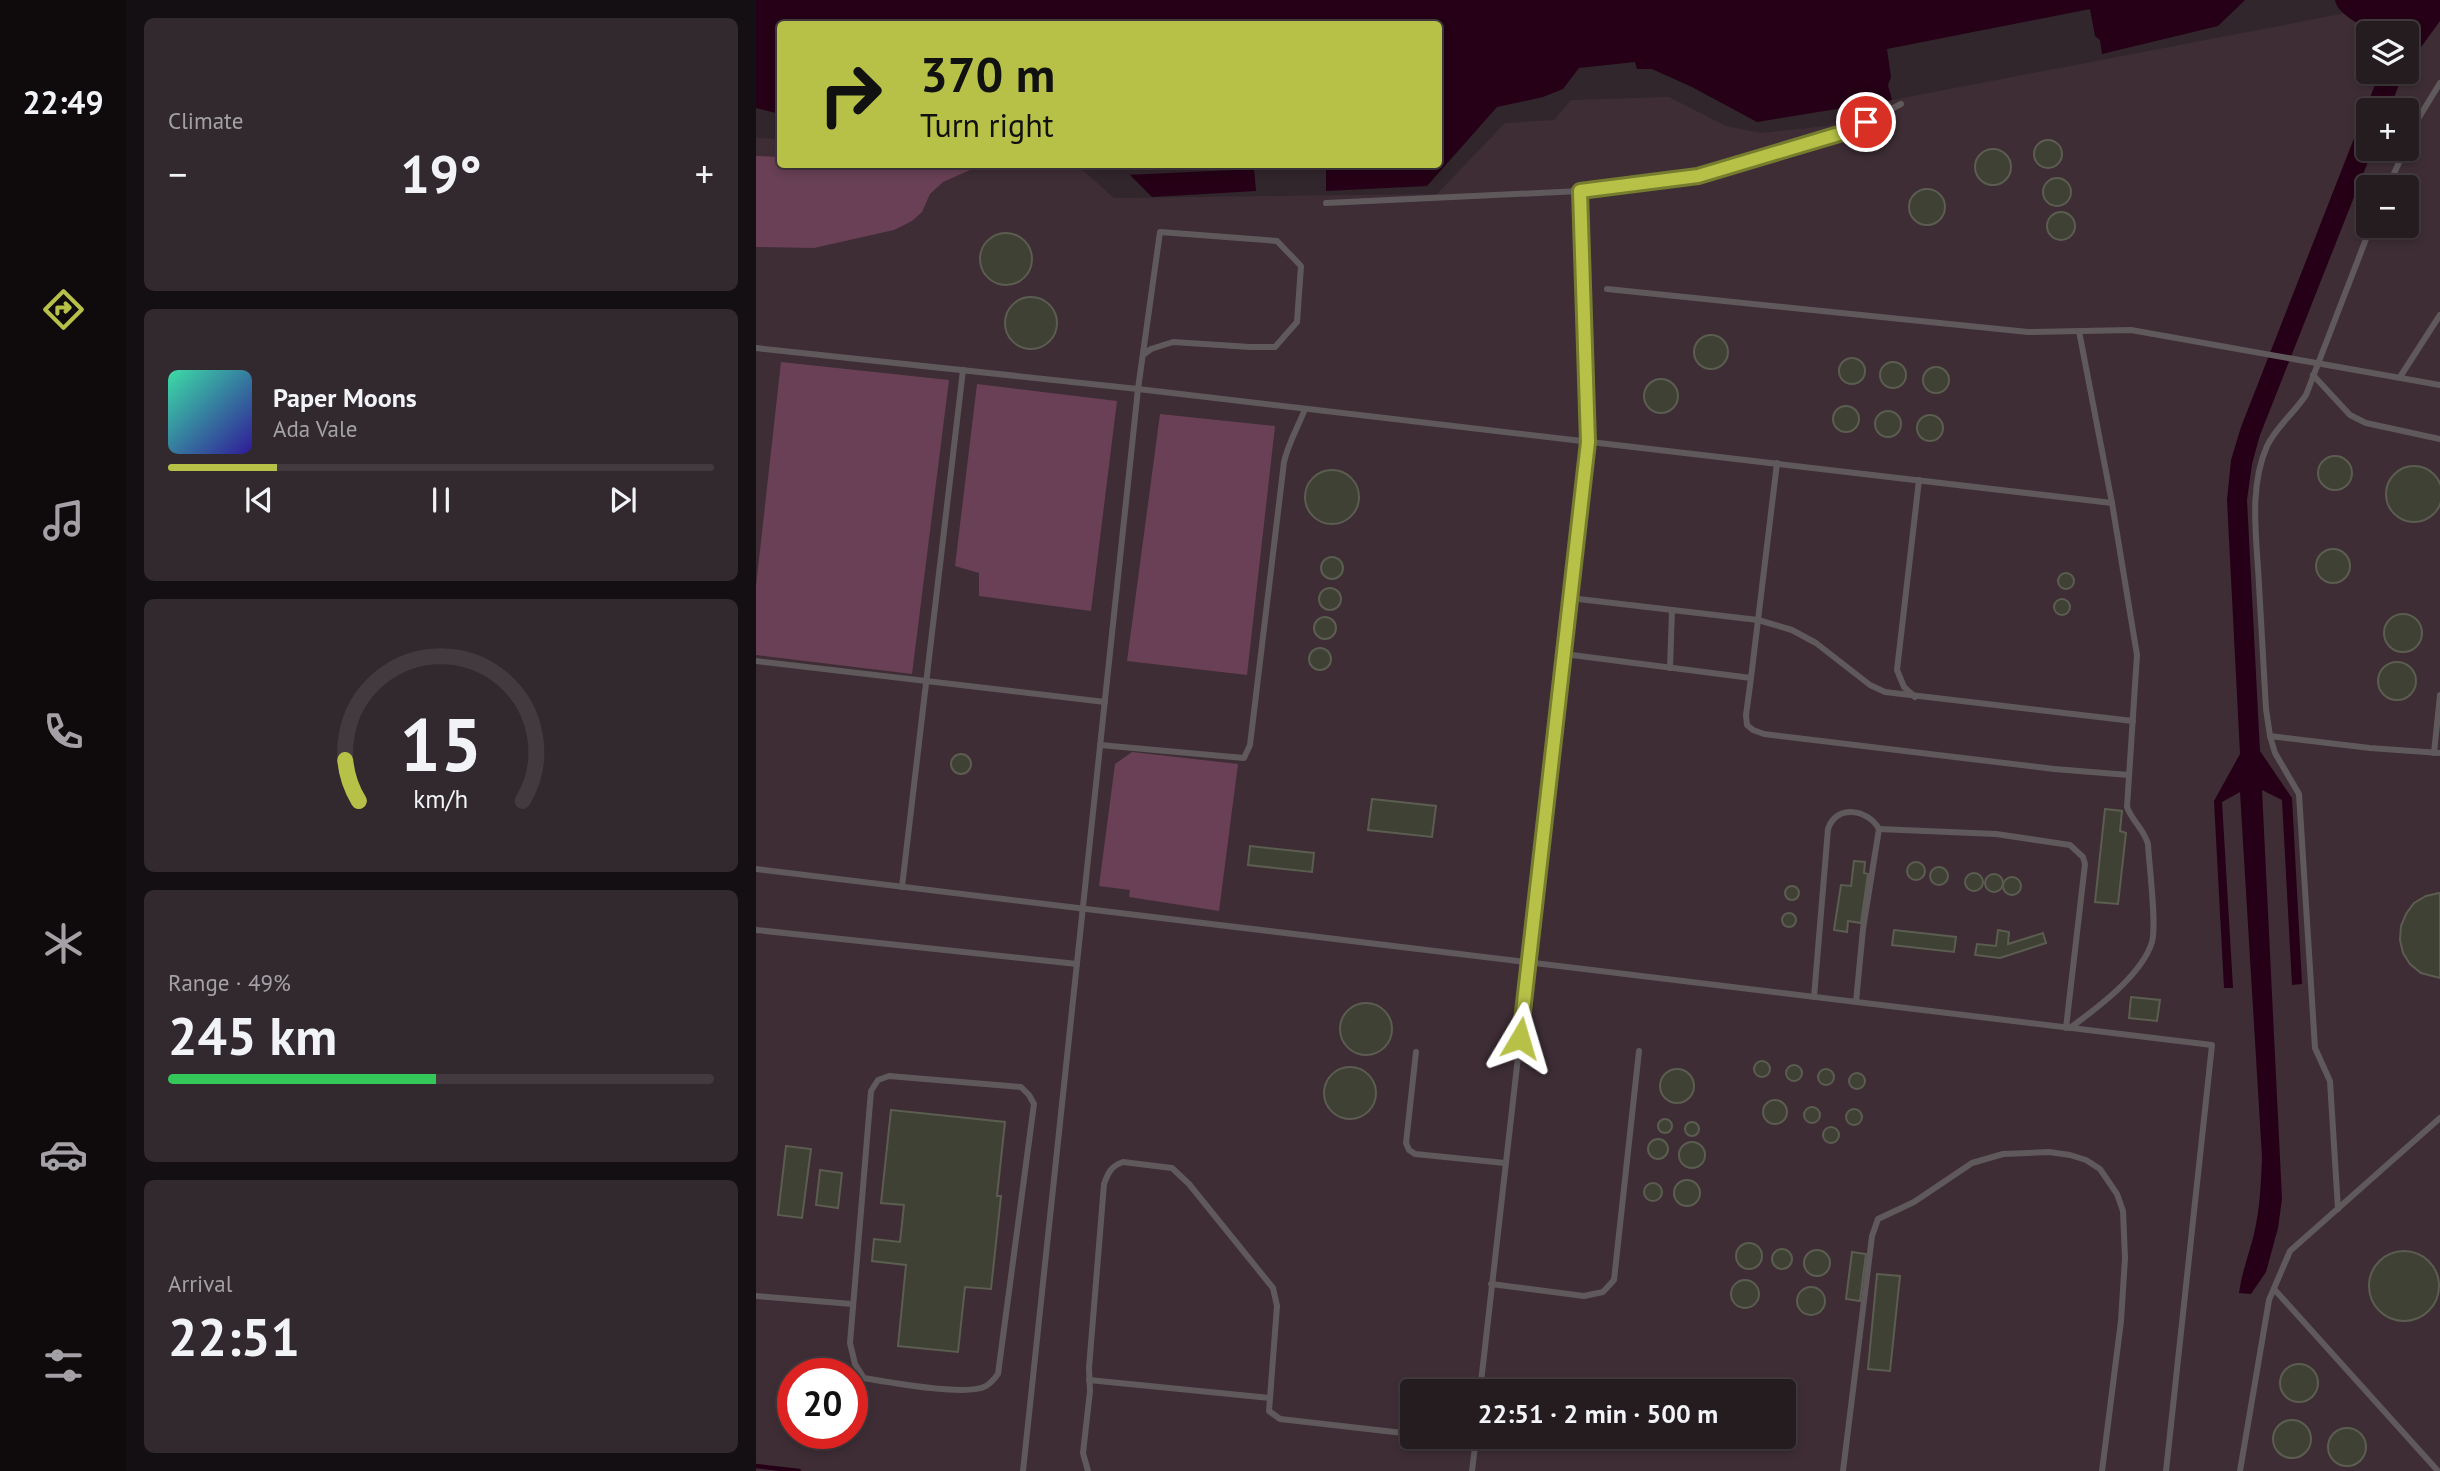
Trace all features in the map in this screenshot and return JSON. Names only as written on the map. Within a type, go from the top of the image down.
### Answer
[{"type":"lane","points":[[2419,117],[2440,83]]},
{"type":"lane","points":[[1326,203],[1580,191],[1698,176],[1849,131],[1900,104]]},
{"type":"lane","points":[[1481,1379],[1588,442],[1580,191]]},
{"type":"lane","points":[[1023,1471],[1139,389],[1143,355],[1160,232],[1278,241],[1301,266],[1297,322],[1275,347],[1173,342],[1151,349],[1143,355]]},
{"type":"lane","points":[[2338,1209],[2330,1082],[2315,1048],[2300,794],[2280,764],[2270,736],[2266,709],[2255,506],[2259,471],[2267,447],[2277,429],[2298,407],[2366,238]]},
{"type":"lane","points":[[1607,289],[2028,332],[2132,330],[2440,385]]},
{"type":"lane","points":[[2400,377],[2440,315]]},
{"type":"lane","points":[[2068,1028],[2108,1000],[2146,954],[2153,940],[2148,844],[2145,833],[2130,816],[2127,807],[2137,654],[2079,331]]},
{"type":"lane","points":[[756,348],[1139,389],[2112,503]]},
{"type":"lane","points":[[902,887],[963,370]]},
{"type":"lane","points":[[2313,374],[2350,415],[2366,423],[2440,439]]},
{"type":"lane","points":[[1100,746],[1244,758],[1251,746],[1284,462],[1305,409]]},
{"type":"lane","points":[[1777,463],[1746,715],[1752,730],[1764,734],[2054,769],[2129,775]]},
{"type":"lane","points":[[1915,697],[1904,687],[1897,670],[1919,480]]},
{"type":"lane","points":[[1570,598],[1758,620],[1792,630],[1816,643],[1870,685],[1885,692],[2133,721]]},
{"type":"lane","points":[[1670,668],[1672,610]]},
{"type":"lane","points":[[1563,654],[1751,678]]},
{"type":"lane","points":[[756,661],[1105,702]]},
{"type":"lane","points":[[2270,736],[2437,753],[2440,695]]},
{"type":"lane","points":[[1814,997],[1823,906],[1824,855],[1831,819],[1847,813],[1863,814],[1874,820],[1879,829],[1863,929],[1856,1002]]},
{"type":"lane","points":[[1879,829],[1996,834],[2070,845],[2078,850],[2085,864],[2068,1028]]},
{"type":"lane","points":[[756,869],[2212,1045],[2166,1471]]},
{"type":"lane","points":[[756,930],[1077,964]]},
{"type":"lane","points":[[1491,1284],[1584,1296],[1603,1292],[1614,1280],[1639,1051]]},
{"type":"lane","points":[[1416,1052],[1406,1143],[1409,1150],[1415,1154],[1505,1163]]},
{"type":"lane","points":[[889,1076],[1021,1087],[1034,1104],[999,1374],[986,1386],[975,1390],[906,1385],[864,1378],[855,1364],[850,1343],[852,1304],[871,1091],[878,1080],[889,1076]]},
{"type":"lane","points":[[2241,1471],[2269,1300],[2290,1251],[2440,1118]]},
{"type":"lane","points":[[1843,1471],[1872,1236],[1878,1219],[1914,1202],[1972,1163],[2003,1154],[2049,1152],[2086,1160],[2100,1169],[2117,1194],[2123,1211],[2124,1291],[2102,1471]]},
{"type":"lane","points":[[1088,1471],[1083,1453],[1104,1184],[1108,1172],[1123,1162],[1172,1168],[1189,1184],[1273,1288],[1278,1306],[1269,1411],[1280,1419],[1400,1433]]},
{"type":"lane","points":[[2274,1289],[2438,1471]]},
{"type":"lane","points":[[756,1296],[852,1304]]},
{"type":"lane","points":[[1090,1380],[1270,1398]]},
{"type":"lane","points":[[1472,1471],[1475,1449]]},
{"type":"shaded area","points":[[756,0],[2245,0],[2218,26],[2102,54],[2100,40],[2095,36],[2090,9],[1887,49],[1891,77],[1888,85],[1892,100],[1757,122],[1652,69],[1637,69],[1635,62],[1579,68],[1563,89],[1543,97],[1497,107],[1427,186],[1326,191],[1326,168],[1442,168],[1442,21],[777,21],[777,113],[756,108]]},
{"type":"shaded area","points":[[2335,0],[2440,0],[2440,21],[2419,50],[2419,21],[2356,23]]},
{"type":"shaded area","points":[[2414,0],[2440,5],[2440,1471],[756,1471],[756,138],[777,139],[777,168],[1080,168],[1114,198],[1437,194],[1505,123],[1554,120],[1571,100],[1669,97],[1726,126],[1761,133],[1827,126],[1892,100]]},
{"type":"shaded area","points":[[2375,84],[2399,84],[2394,98],[2370,98]]},
{"type":"shaded area","points":[[2356,133],[2356,161],[2368,161],[2363,175],[2356,175],[2356,192],[2260,435],[2252,464],[2247,500],[2260,751],[2292,798],[2302,984],[2292,985],[2282,800],[2262,790],[2282,1199],[2278,1228],[2266,1272],[2251,1294],[2239,1293],[2258,1215],[2262,1157],[2240,792],[2222,802],[2233,988],[2224,988],[2214,801],[2240,754],[2227,500],[2231,460],[2241,427]]},
{"type":"shaded area","points":[[756,156],[777,157],[777,168],[970,170],[943,182],[930,194],[922,212],[912,221],[894,230],[814,248],[756,247]]},
{"type":"shaded area","points":[[1123,168],[1272,168],[1254,169],[1256,191],[1152,197]]},
{"type":"shaded area","points":[[781,362],[949,380],[912,674],[756,655],[756,586]]},
{"type":"shaded area","points":[[977,384],[1117,401],[1091,611],[979,596],[979,573],[955,566]]},
{"type":"shaded area","points":[[1160,414],[1275,426],[1247,675],[1127,661]]},
{"type":"shaded area","points":[[1132,752],[1238,764],[1219,911],[1129,897],[1130,890],[1099,886],[1115,764]]},
{"type":"pier","points":[[1119,168],[1279,168],[1126,175]]},
{"type":"building","points":[[2048,140],[2058,144],[2062,154],[2058,164],[2048,168],[2038,164],[2034,154],[2038,144]]},
{"type":"building","points":[[1993,149],[2006,154],[2011,167],[2006,180],[1993,185],[1980,180],[1975,167],[1980,154]]},
{"type":"building","points":[[2057,178],[2067,182],[2071,192],[2067,202],[2057,206],[2047,202],[2043,192],[2047,182]]},
{"type":"building","points":[[1927,189],[1940,194],[1945,207],[1940,220],[1927,225],[1914,220],[1909,207],[1914,194]]},
{"type":"building","points":[[2061,212],[2071,216],[2075,226],[2071,236],[2061,240],[2051,236],[2047,226],[2051,216]]},
{"type":"building","points":[[1006,233],[1016,235],[1024,241],[1030,249],[1030,269],[1024,277],[1016,283],[1006,285],[996,283],[988,277],[982,269],[980,259],[982,249],[988,241],[996,235]]},
{"type":"building","points":[[1031,297],[1041,299],[1049,305],[1055,313],[1055,333],[1049,341],[1041,347],[1031,349],[1021,347],[1013,341],[1007,333],[1005,323],[1007,313],[1013,305],[1021,299]]},
{"type":"building","points":[[1711,335],[1723,340],[1728,352],[1723,364],[1711,369],[1699,364],[1694,352],[1699,340]]},
{"type":"building","points":[[1852,358],[1861,362],[1865,371],[1861,380],[1852,384],[1843,380],[1839,371],[1843,362]]},
{"type":"building","points":[[1893,362],[1902,366],[1906,375],[1902,384],[1893,388],[1884,384],[1880,375],[1884,366]]},
{"type":"building","points":[[1936,367],[1945,371],[1949,380],[1945,389],[1936,393],[1927,389],[1923,380],[1927,371]]},
{"type":"building","points":[[1661,379],[1673,384],[1678,396],[1673,408],[1661,413],[1649,408],[1644,396],[1649,384]]},
{"type":"building","points":[[1846,406],[1855,410],[1859,419],[1855,428],[1846,432],[1837,428],[1833,419],[1837,410]]},
{"type":"building","points":[[1888,411],[1897,415],[1901,424],[1897,433],[1888,437],[1879,433],[1875,424],[1879,415]]},
{"type":"building","points":[[1930,415],[1939,419],[1943,428],[1939,437],[1930,441],[1921,437],[1917,428],[1921,419]]},
{"type":"building","points":[[2335,456],[2347,461],[2352,473],[2347,485],[2335,490],[2323,485],[2318,473],[2323,461]]},
{"type":"building","points":[[2403,468],[2425,468],[2434,474],[2440,483],[2440,505],[2434,514],[2425,520],[2403,520],[2394,514],[2388,505],[2388,483],[2394,474]]},
{"type":"building","points":[[1332,470],[1351,478],[1359,497],[1351,516],[1332,524],[1313,516],[1305,497],[1313,478]]},
{"type":"building","points":[[2333,549],[2345,554],[2350,566],[2345,578],[2333,583],[2321,578],[2316,566],[2321,554]]},
{"type":"building","points":[[1332,557],[1342,564],[1343,568],[1336,578],[1332,579],[1322,572],[1321,568],[1328,558]]},
{"type":"building","points":[[2063,573],[2069,573],[2074,581],[2072,587],[2063,589],[2058,584],[2058,578]]},
{"type":"building","points":[[1330,588],[1340,595],[1341,599],[1334,609],[1330,610],[1320,603],[1319,599],[1326,589]]},
{"type":"building","points":[[2059,599],[2065,599],[2070,607],[2068,613],[2059,615],[2054,610],[2054,604]]},
{"type":"building","points":[[2403,614],[2416,620],[2422,633],[2416,646],[2403,652],[2390,646],[2384,633],[2390,620]]},
{"type":"building","points":[[1325,617],[1335,624],[1336,628],[1329,638],[1325,639],[1315,632],[1314,628],[1321,618]]},
{"type":"building","points":[[1320,648],[1330,655],[1331,659],[1324,669],[1320,670],[1310,663],[1309,659],[1316,649]]},
{"type":"building","points":[[2397,662],[2410,668],[2416,681],[2410,694],[2397,700],[2384,694],[2378,681],[2384,668]]},
{"type":"building","points":[[961,754],[968,757],[971,764],[968,771],[961,774],[954,771],[951,764],[954,757]]},
{"type":"building","points":[[1372,799],[1436,806],[1432,837],[1368,830]]},
{"type":"building","points":[[2105,809],[2122,811],[2120,831],[2126,833],[2118,904],[2095,902]]},
{"type":"building","points":[[1250,846],[1314,853],[1312,872],[1248,865]]},
{"type":"building","points":[[1854,861],[1865,862],[1864,873],[1868,874],[1861,923],[1848,921],[1847,932],[1834,930],[1841,885],[1851,886]]},
{"type":"building","points":[[1916,862],[1922,865],[1925,871],[1922,877],[1916,880],[1910,877],[1907,871],[1910,865]]},
{"type":"building","points":[[1939,867],[1945,870],[1948,876],[1945,882],[1939,885],[1933,882],[1930,876],[1933,870]]},
{"type":"building","points":[[1974,873],[1980,876],[1983,882],[1980,888],[1974,891],[1968,888],[1965,882],[1968,876]]},
{"type":"building","points":[[1994,874],[2000,877],[2003,883],[2000,889],[1994,892],[1988,889],[1985,883],[1988,877]]},
{"type":"building","points":[[2012,877],[2018,880],[2021,886],[2018,892],[2012,895],[2006,892],[2003,886],[2006,880]]},
{"type":"building","points":[[1789,886],[1795,886],[1799,893],[1795,900],[1789,900],[1785,896],[1785,890]]},
{"type":"building","points":[[2440,893],[2440,978],[2421,973],[2410,964],[2403,953],[2400,940],[2401,926],[2414,903],[2426,896]]},
{"type":"building","points":[[1786,913],[1792,913],[1796,920],[1792,927],[1786,927],[1782,923],[1782,917]]},
{"type":"building","points":[[1894,930],[1956,937],[1954,952],[1892,945]]},
{"type":"building","points":[[1998,930],[2009,932],[2008,944],[2043,933],[2046,943],[2000,958],[1975,955],[1977,944],[1996,946]]},
{"type":"building","points":[[2131,997],[2160,1000],[2157,1021],[2129,1018]]},
{"type":"building","points":[[1366,1003],[1376,1005],[1384,1011],[1390,1019],[1390,1039],[1384,1047],[1376,1053],[1366,1055],[1356,1053],[1348,1047],[1342,1039],[1340,1029],[1342,1019],[1348,1011],[1356,1005]]},
{"type":"building","points":[[1759,1061],[1765,1061],[1770,1069],[1768,1075],[1759,1077],[1754,1072],[1754,1066]]},
{"type":"building","points":[[1791,1065],[1797,1065],[1802,1073],[1800,1079],[1791,1081],[1786,1076],[1786,1070]]},
{"type":"building","points":[[1350,1067],[1360,1069],[1368,1075],[1374,1083],[1374,1103],[1368,1111],[1360,1117],[1350,1119],[1340,1117],[1332,1111],[1326,1103],[1324,1093],[1326,1083],[1332,1075],[1340,1069]]},
{"type":"building","points":[[1677,1069],[1689,1074],[1694,1086],[1689,1098],[1677,1103],[1665,1098],[1660,1086],[1665,1074]]},
{"type":"building","points":[[1823,1069],[1829,1069],[1834,1077],[1832,1083],[1823,1085],[1818,1080],[1818,1074]]},
{"type":"building","points":[[1854,1073],[1860,1073],[1865,1081],[1863,1087],[1854,1089],[1849,1084],[1849,1078]]},
{"type":"building","points":[[1775,1100],[1784,1103],[1787,1112],[1784,1121],[1775,1124],[1766,1121],[1763,1112],[1766,1103]]},
{"type":"building","points":[[1809,1107],[1815,1107],[1820,1115],[1818,1121],[1809,1123],[1804,1118],[1804,1112]]},
{"type":"building","points":[[1851,1109],[1857,1109],[1862,1117],[1860,1123],[1851,1125],[1846,1120],[1846,1114]]},
{"type":"building","points":[[891,1110],[1005,1122],[997,1196],[1001,1196],[991,1289],[965,1287],[958,1352],[898,1346],[906,1265],[872,1261],[874,1239],[900,1242],[904,1205],[881,1203]]},
{"type":"building","points":[[1662,1119],[1668,1119],[1672,1126],[1668,1133],[1662,1133],[1658,1129],[1658,1123]]},
{"type":"building","points":[[1689,1122],[1695,1122],[1699,1129],[1695,1136],[1689,1136],[1685,1132],[1685,1126]]},
{"type":"building","points":[[1828,1127],[1834,1127],[1839,1135],[1837,1141],[1828,1143],[1823,1138],[1823,1132]]},
{"type":"building","points":[[1658,1139],[1665,1142],[1668,1149],[1665,1156],[1658,1159],[1651,1156],[1648,1149],[1651,1142]]},
{"type":"building","points":[[1692,1142],[1701,1146],[1705,1155],[1701,1164],[1692,1168],[1683,1164],[1679,1155],[1683,1146]]},
{"type":"building","points":[[786,1146],[811,1149],[802,1218],[778,1215]]},
{"type":"building","points":[[820,1170],[842,1173],[838,1208],[816,1205]]},
{"type":"building","points":[[1687,1180],[1696,1184],[1700,1193],[1696,1202],[1687,1206],[1678,1202],[1674,1193],[1678,1184]]},
{"type":"building","points":[[1653,1183],[1659,1186],[1662,1192],[1659,1198],[1653,1201],[1647,1198],[1644,1192],[1647,1186]]},
{"type":"building","points":[[1749,1243],[1758,1247],[1762,1256],[1758,1265],[1749,1269],[1740,1265],[1736,1256],[1740,1247]]},
{"type":"building","points":[[1782,1249],[1789,1252],[1792,1259],[1789,1266],[1782,1269],[1775,1266],[1772,1259],[1775,1252]]},
{"type":"building","points":[[1817,1250],[1826,1254],[1830,1263],[1826,1272],[1817,1276],[1808,1272],[1804,1263],[1808,1254]]},
{"type":"building","points":[[2404,1251],[2423,1257],[2433,1267],[2439,1286],[2433,1305],[2423,1315],[2404,1321],[2385,1315],[2375,1305],[2369,1286],[2375,1267],[2385,1257]]},
{"type":"building","points":[[1852,1252],[1866,1254],[1860,1301],[1846,1299]]},
{"type":"building","points":[[1877,1274],[1900,1276],[1890,1371],[1868,1369]]},
{"type":"building","points":[[1745,1280],[1755,1284],[1759,1294],[1755,1304],[1745,1308],[1735,1304],[1731,1294],[1735,1284]]},
{"type":"building","points":[[1811,1287],[1821,1291],[1825,1301],[1821,1311],[1811,1315],[1801,1311],[1797,1301],[1801,1291]]},
{"type":"building","points":[[2299,1364],[2313,1369],[2318,1383],[2313,1397],[2299,1402],[2285,1397],[2280,1383],[2285,1369]]},
{"type":"building","points":[[2292,1420],[2306,1425],[2311,1439],[2306,1453],[2292,1458],[2278,1453],[2273,1439],[2278,1425]]},
{"type":"building","points":[[2347,1428],[2361,1433],[2366,1447],[2361,1461],[2347,1466],[2333,1461],[2328,1447],[2333,1433]]},
{"type":"waterway","points":[[756,1466],[799,1471]]},
{"type":"route","points":[[1520,1038],[1588,442],[1580,191],[1698,176],[1849,131],[1866,122]]}]
